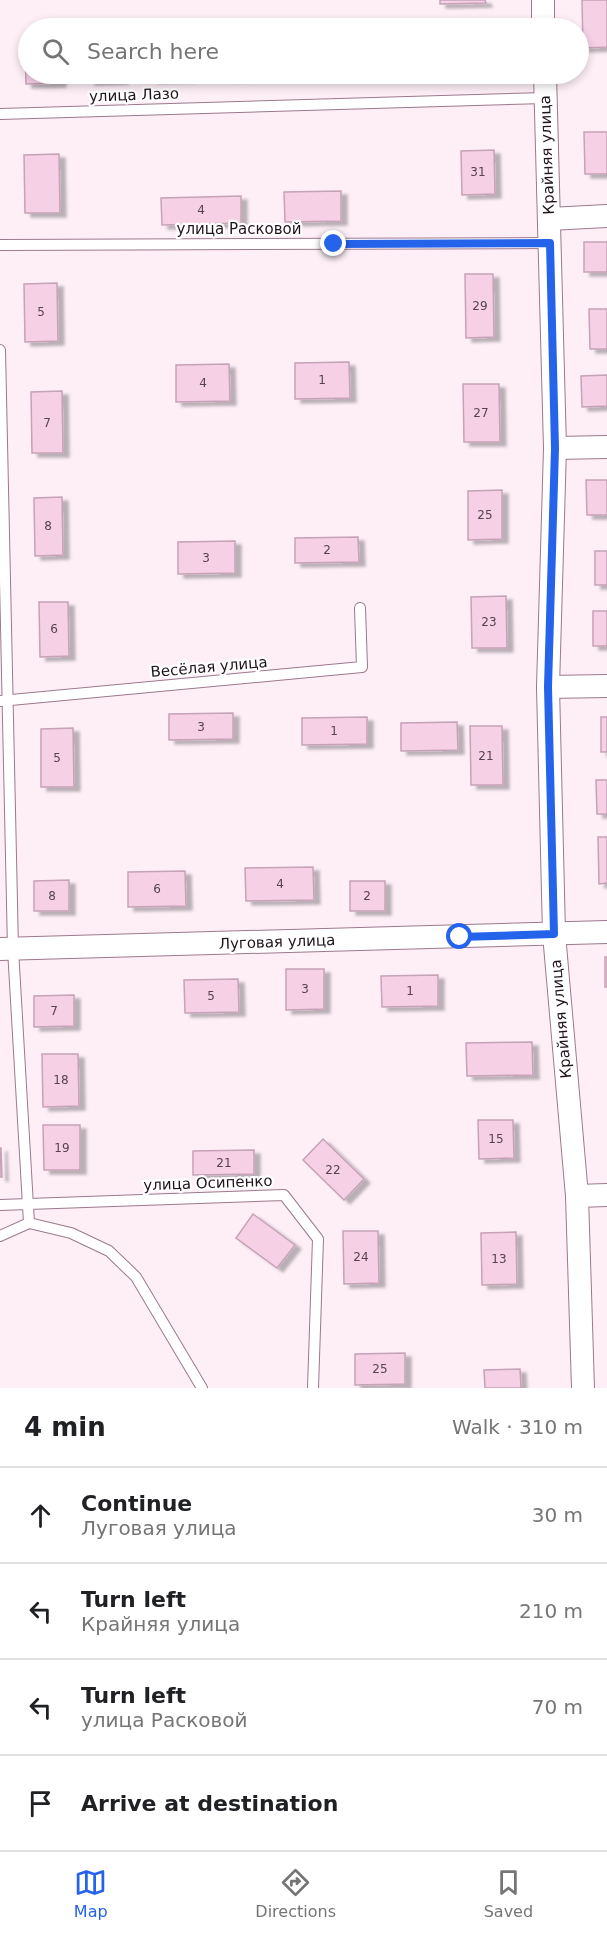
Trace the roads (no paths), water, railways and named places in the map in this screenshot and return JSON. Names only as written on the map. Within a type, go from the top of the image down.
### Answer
[{"type":"street","points":[[543,0],[543,18]]},
{"type":"street","name":"Крайняя улица","points":[[548,88],[555,448],[548,687],[554,934],[577,1196],[583,1388]]},
{"type":"street","points":[[549,219],[607,216]]},
{"type":"street","points":[[555,448],[607,447]]},
{"type":"street","points":[[548,687],[607,686]]},
{"type":"street","name":"Луговая улица","points":[[7,949],[607,932]]},
{"type":"street","points":[[577,1196],[607,1195]]},
{"type":"lane","name":"улица Лазо","points":[[0,114],[548,88]]},
{"type":"lane","name":"улица Расковой","points":[[0,245],[550,243]]},
{"type":"lane","points":[[0,350],[7,949],[29,1223]]},
{"type":"lane","name":"Весёлая улица","points":[[4,701],[362,667],[360,609]]},
{"type":"lane","name":"улица Осипенко","points":[[0,1205],[284,1195],[318,1239],[313,1388]]},
{"type":"lane","points":[[0,1236],[29,1223],[71,1233],[109,1251],[136,1276],[202,1388]]}]
